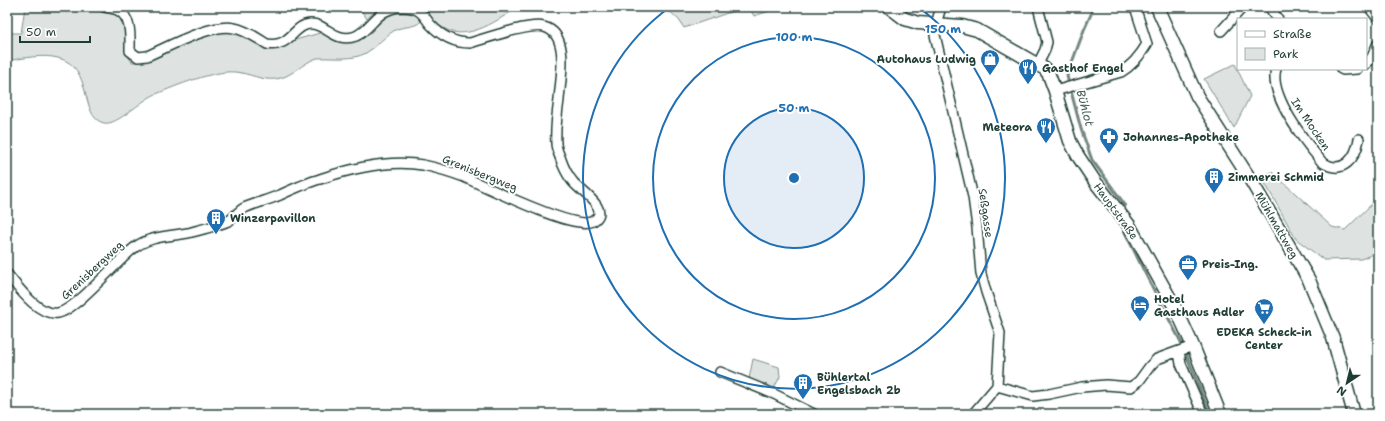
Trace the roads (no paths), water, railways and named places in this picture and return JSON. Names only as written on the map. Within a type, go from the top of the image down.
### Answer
[{"type":"street","name":"Grenisbergweg","points":[[7,274],[25,296],[41,308],[56,313],[67,310],[76,304],[120,260],[137,246],[156,238],[191,232],[230,220],[240,210],[327,176],[359,168],[391,163],[421,164],[461,176],[505,196],[571,221],[590,223],[595,221],[599,215],[600,210],[574,184],[564,168],[556,146],[562,52],[559,40],[552,30],[544,26],[531,26],[470,43],[453,42],[434,27],[417,10],[410,7],[399,7],[389,9],[383,13],[356,36],[344,38],[337,37],[319,26],[309,24],[302,26],[288,40],[280,44],[273,45],[234,28],[223,27],[204,32],[147,56],[138,57],[130,51],[130,33],[126,16],[118,10],[104,7]]},
{"type":"street","name":"Hauptstraße","points":[[888,7],[905,19],[918,23],[962,26],[976,30],[1038,64],[1050,75],[1059,90],[1070,141],[1096,183],[1129,225],[1177,312],[1220,414]]},
{"type":"street","name":"Seßgasse","points":[[941,7],[936,24],[935,35],[973,197],[978,227],[981,274],[1000,333],[997,386]]},
{"type":"street","points":[[1038,7],[1047,42],[1038,64]]},
{"type":"street","points":[[1059,90],[1121,72],[1130,67],[1147,44],[1135,7]]},
{"type":"street","name":"Mühlmattweg","points":[[1157,7],[1197,96],[1250,179],[1309,280],[1333,338],[1354,412]]},
{"type":"street","points":[[1221,31],[1243,7]]},
{"type":"street","points":[[1369,7],[1378,19]]},
{"type":"street","points":[[1367,63],[1372,57],[1378,43]]},
{"type":"street","name":"Im Mocken","points":[[1276,70],[1274,78],[1278,94],[1287,113],[1322,162],[1328,166],[1337,168],[1345,166],[1353,157],[1358,147],[1359,139]]},
{"type":"street","points":[[973,414],[997,386],[1033,396],[1082,387],[1106,385],[1131,387],[1139,381],[1157,359],[1191,347]]},
{"type":"street","points":[[1179,352],[1182,364],[1203,414]]},
{"type":"street","points":[[720,372],[774,394],[814,414]]},
{"type":"waterway","name":"Bühlot","points":[[1091,7],[1092,12],[1067,76],[1081,129],[1092,160],[1125,205]]},
{"type":"waterway","name":"Bühlot","points":[[1121,224],[1182,344],[1210,414]]},
{"type":"place","name":"Autohaus Ludwig","points":[[990,76]]},
{"type":"place","name":"Gasthof Engel","points":[[1028,85]]},
{"type":"place","name":"Meteora","points":[[1046,144]]},
{"type":"place","name":"Johannes-Apotheke","points":[[1109,154]]},
{"type":"place","name":"Zimmerei Schmid","points":[[1214,194]]},
{"type":"place","name":"Winzerpavillon","points":[[216,235]]},
{"type":"place","name":"Preis-Ing.","points":[[1188,281]]},
{"type":"place","name":"Hotel Gasthaus Adler","points":[[1140,322]]},
{"type":"place","name":"EDEKA Scheck-in Center","points":[[1264,325]]},
{"type":"place","name":"Bühlertal Engelsbach 2b","points":[[803,400]]}]
